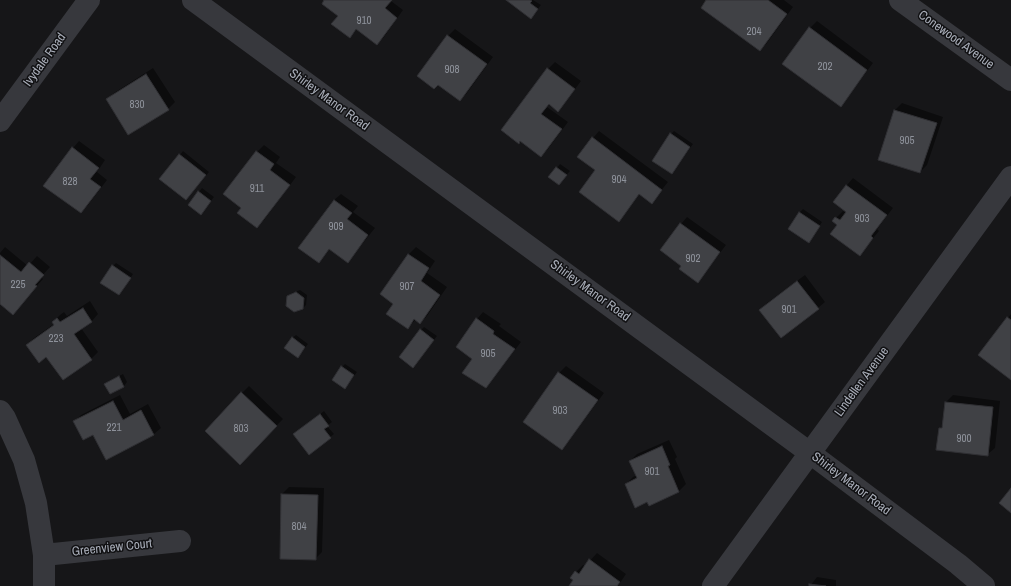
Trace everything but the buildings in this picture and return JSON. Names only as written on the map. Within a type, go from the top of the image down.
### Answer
[{"type":"street","name":"Ivydale Road","points":[[0,121],[89,0]]},
{"type":"street","name":"Shirley Manor Road","points":[[193,0],[810,453],[958,564],[984,586]]},
{"type":"street","name":"Conewood Avenue","points":[[900,0],[1011,80]]},
{"type":"street","name":"Lindellen Avenue","points":[[713,586],[1011,177]]},
{"type":"street","points":[[0,411],[5,418],[24,460],[36,503],[44,555],[44,586]]},
{"type":"street","name":"Greenview Court","points":[[44,555],[180,540]]}]
